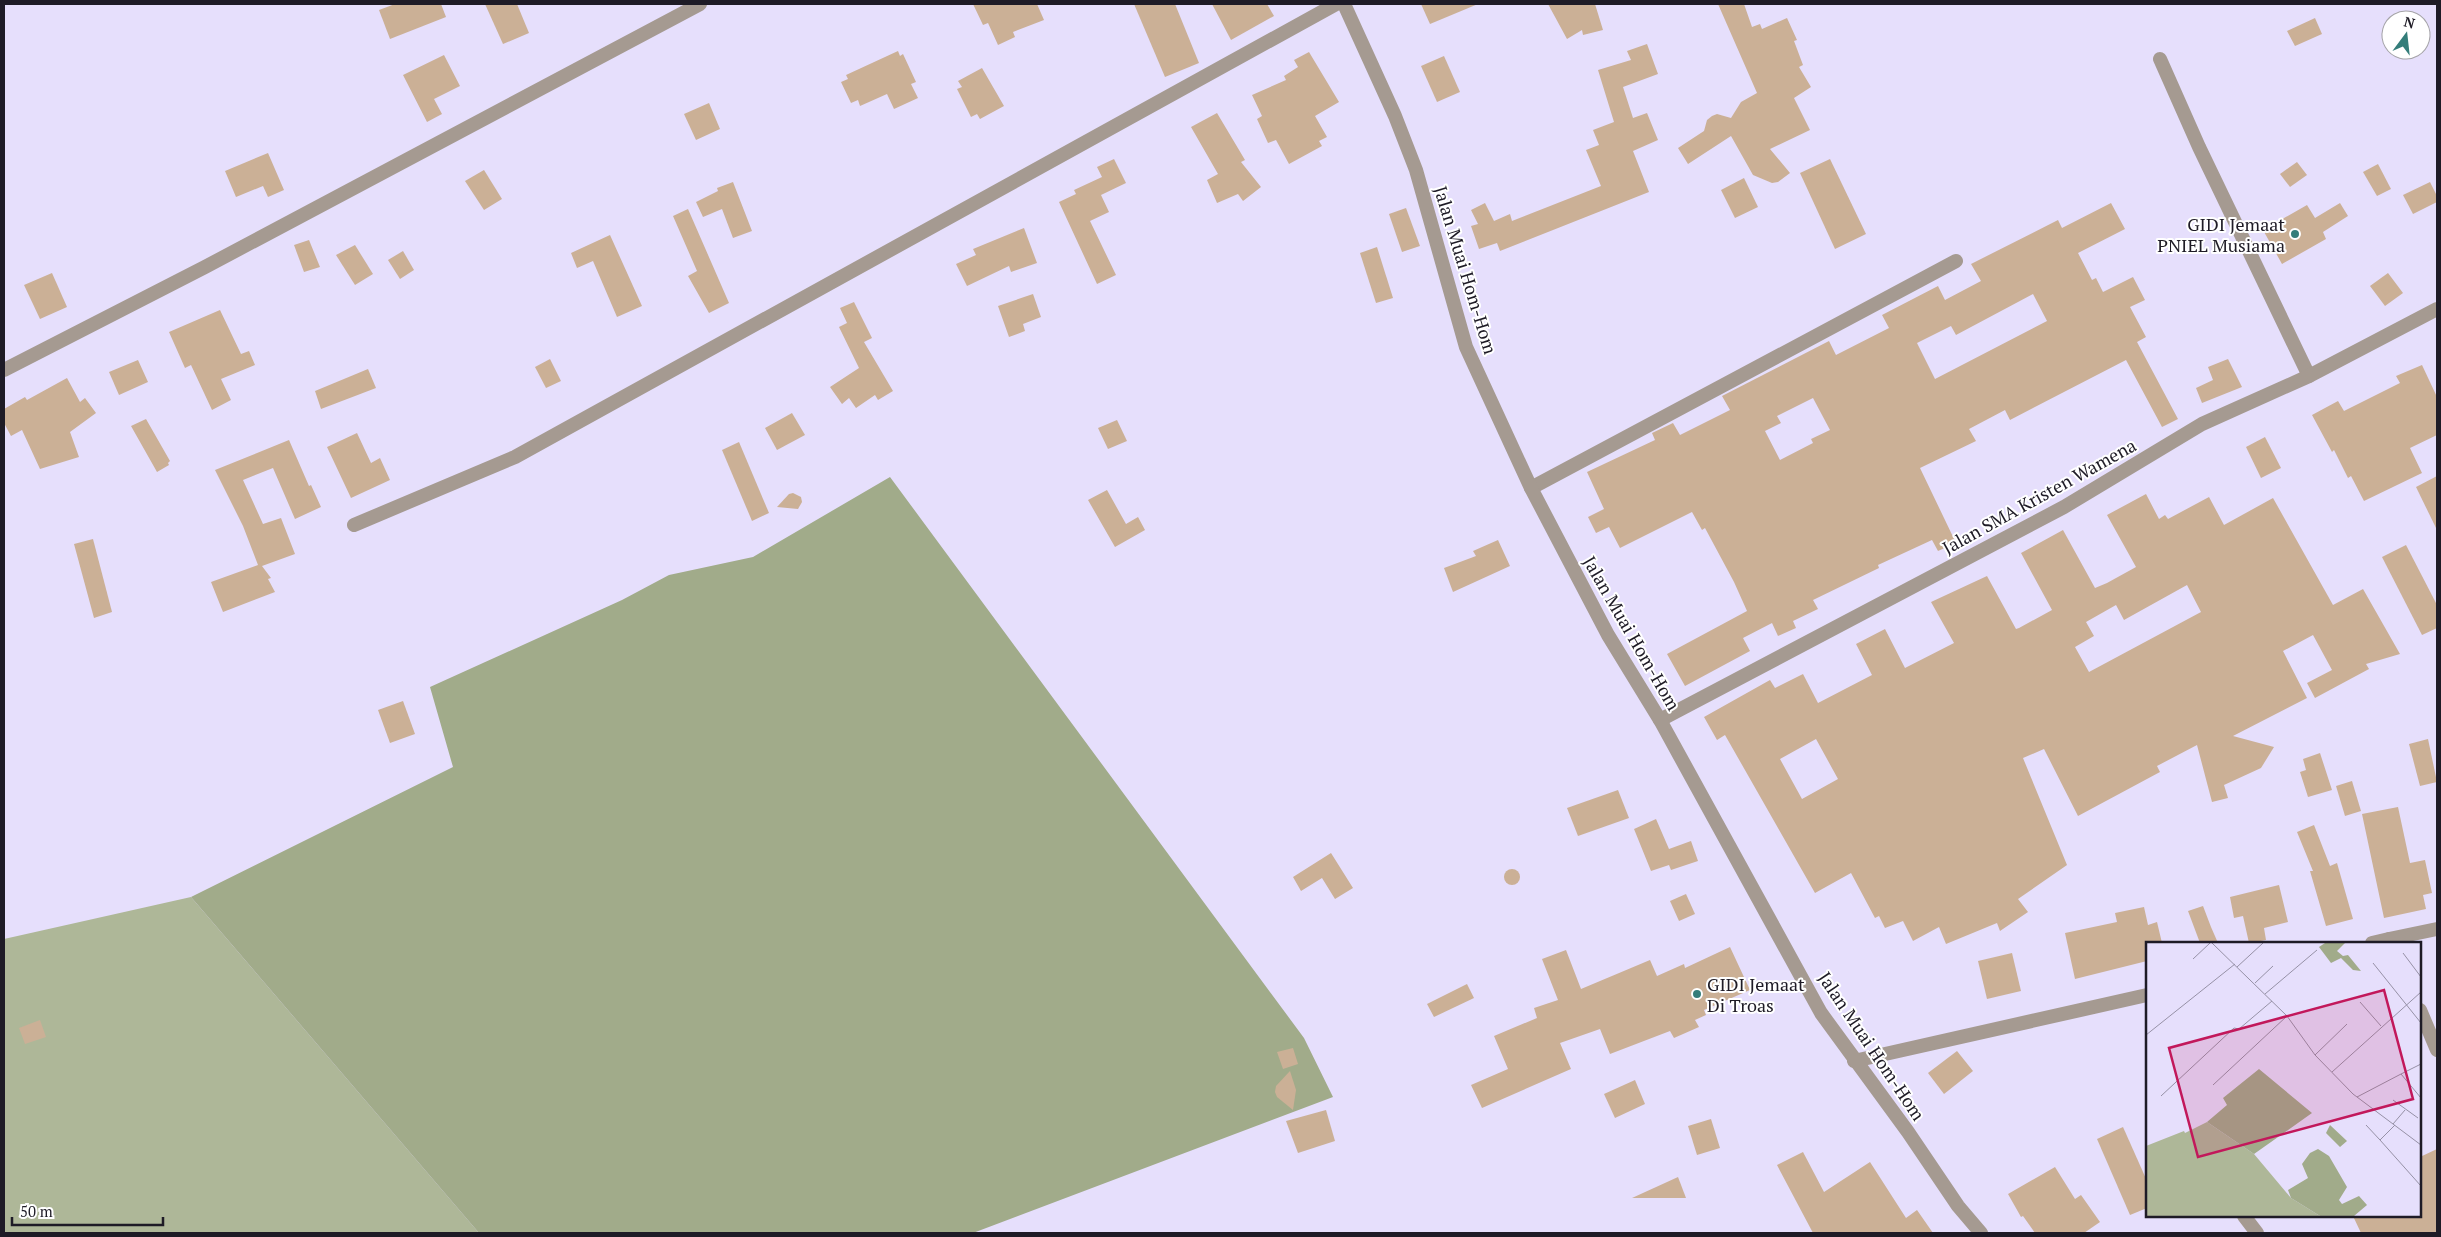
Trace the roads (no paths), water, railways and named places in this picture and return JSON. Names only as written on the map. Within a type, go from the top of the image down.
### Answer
[{"type":"street","points":[[4,370],[205,267],[700,4]]},
{"type":"street","points":[[354,524],[515,457],[1336,4]]},
{"type":"street","name":"Jalan Muai Hom-Hom","points":[[1344,4],[1416,170],[1466,347],[1531,488],[1608,635],[1660,720],[1821,1013],[1854,1061],[1908,1132],[1958,1206],[1980,1233]]},
{"type":"street","points":[[2160,58],[2199,148],[2309,376]]},
{"type":"street","points":[[1531,488],[1956,261]]},
{"type":"street","name":"Jalan SMA Kristen Wamena","points":[[1660,720],[2064,507],[2202,424],[2309,376],[2437,309]]},
{"type":"street","points":[[2390,941],[2437,928]]},
{"type":"street","points":[[1854,1061],[2146,994]]},
{"type":"street","points":[[2421,1012],[2437,1050]]},
{"type":"street","points":[[2245,1217],[2257,1233]]},
{"type":"place","name":"GIDI Jemaat PNIEL Musiama","points":[[2295,234]]},
{"type":"place","name":"GIDI Jemaat Di Troas","points":[[1697,994]]}]
